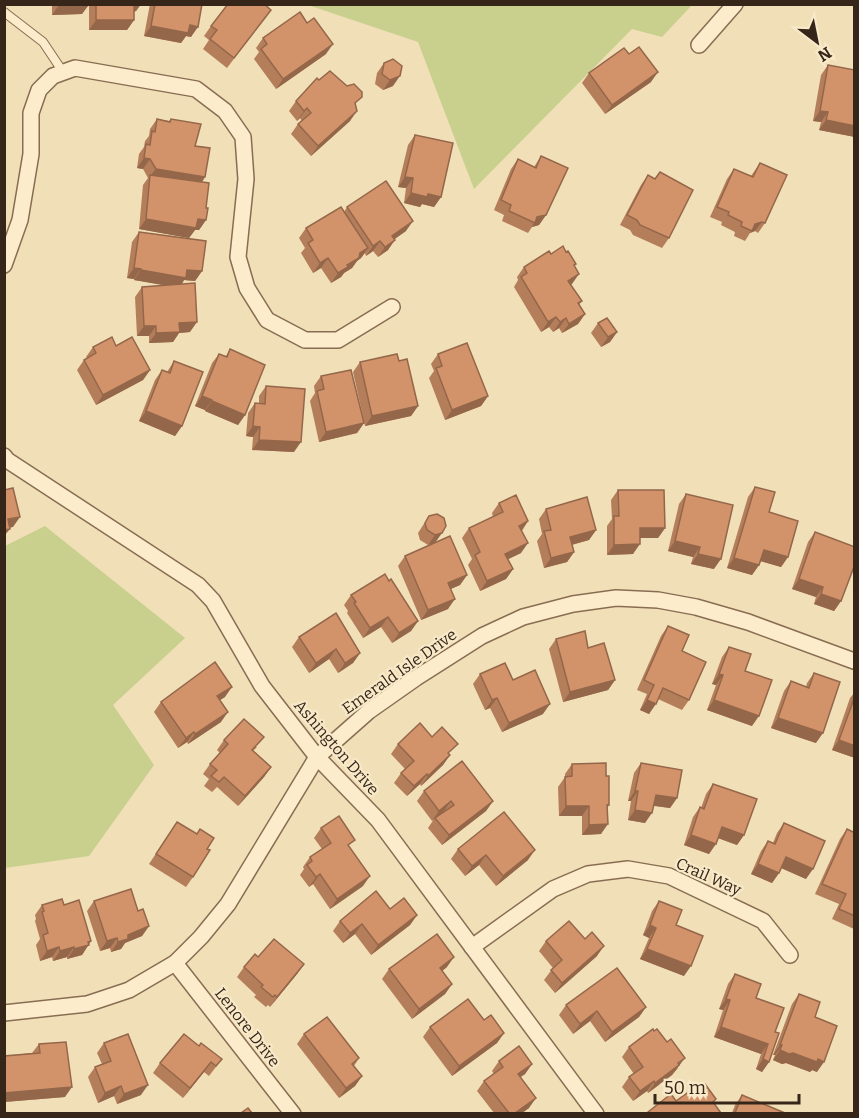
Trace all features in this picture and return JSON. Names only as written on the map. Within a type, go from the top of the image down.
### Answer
[{"type":"street","points":[[699,45],[735,4]]},
{"type":"street","points":[[4,265],[20,220],[31,154],[31,113],[39,90],[53,76],[75,68],[196,89],[225,111],[243,137],[246,179],[238,257],[247,288],[267,320],[305,340],[338,340],[392,307]]},
{"type":"street","name":"Ashington Drive","points":[[4,456],[198,585],[213,601],[262,687],[317,757],[378,820],[596,1113]]},
{"type":"street","name":"Emerald Isle Drive","points":[[4,1013],[87,1004],[129,990],[175,963],[201,937],[228,904],[317,757],[369,711],[416,678],[482,636],[523,617],[573,604],[616,598],[658,600],[696,607],[748,622],[855,661]]},
{"type":"street","name":"Crail Way","points":[[472,947],[553,889],[588,874],[628,869],[669,876],[762,921],[790,956]]},
{"type":"street","name":"Lenore Drive","points":[[175,963],[293,1113]]},
{"type":"lane","points":[[4,12],[43,42],[63,72]]},
{"type":"green space","points":[[308,5],[692,5],[662,37],[632,29],[474,189],[418,42]]},
{"type":"green space","points":[[45,526],[185,638],[113,705],[154,765],[89,856],[5,868],[5,546]]},
{"type":"building","points":[[96,4],[134,4],[134,20],[96,20]]},
{"type":"building","points":[[155,4],[202,4],[198,27],[190,25],[188,33],[151,26]]},
{"type":"building","points":[[228,4],[264,4],[271,10],[234,58],[210,39],[217,30],[211,26]]},
{"type":"building","points":[[300,12],[307,23],[314,18],[333,44],[283,79],[261,49],[267,44],[263,38]]},
{"type":"building","points":[[639,47],[658,72],[612,105],[589,73],[624,48],[629,54]]},
{"type":"building","points":[[393,59],[402,66],[400,76],[390,80],[382,74],[384,63]]},
{"type":"building","points":[[828,65],[855,70],[855,126],[826,120],[828,112],[820,111]]},
{"type":"building","points":[[330,71],[347,86],[354,84],[362,92],[362,97],[355,103],[357,111],[318,146],[298,124],[311,113],[307,108],[304,111],[296,101],[317,78],[319,80]]},
{"type":"building","points":[[157,119],[201,124],[195,146],[210,148],[205,177],[156,169],[150,159],[144,158],[146,144],[150,145]]},
{"type":"building","points":[[415,135],[453,143],[441,197],[428,194],[427,197],[411,193],[413,178],[405,177]]},
{"type":"building","points":[[541,156],[568,168],[546,215],[537,217],[535,223],[509,211],[511,205],[501,200],[518,159],[536,168]]},
{"type":"building","points":[[760,163],[787,175],[765,223],[755,224],[752,231],[741,226],[742,222],[728,215],[729,212],[717,207],[734,169],[753,177]]},
{"type":"building","points":[[660,172],[693,190],[669,238],[640,225],[637,220],[627,215],[648,175],[655,179]]},
{"type":"building","points":[[150,175],[209,183],[206,220],[198,219],[196,228],[146,219]]},
{"type":"building","points":[[386,181],[413,221],[392,236],[395,240],[385,247],[380,241],[373,246],[347,207]]},
{"type":"building","points":[[341,207],[368,248],[360,253],[359,258],[338,273],[328,258],[320,263],[308,243],[313,240],[306,228]]},
{"type":"building","points":[[139,232],[206,241],[202,271],[187,270],[186,278],[134,268]]},
{"type":"building","points":[[563,246],[576,264],[574,265],[579,274],[568,281],[582,301],[578,303],[585,314],[569,324],[566,318],[560,322],[556,317],[548,322],[521,277],[527,273],[524,267],[549,251],[551,254]]},
{"type":"building","points":[[195,283],[197,322],[179,323],[180,332],[156,333],[156,326],[144,326],[142,287]]},
{"type":"building","points":[[607,318],[617,332],[608,337],[598,323]]},
{"type":"building","points":[[112,337],[116,346],[132,337],[150,370],[103,395],[84,360],[96,353],[93,347]]},
{"type":"building","points":[[467,343],[488,396],[452,410],[436,368],[442,366],[438,354]]},
{"type":"building","points":[[230,349],[265,365],[245,415],[202,396],[219,354],[227,357]]},
{"type":"building","points":[[397,354],[399,361],[407,359],[418,406],[372,416],[360,362]]},
{"type":"building","points":[[174,361],[203,372],[182,426],[146,411],[162,370],[170,373]]},
{"type":"building","points":[[351,370],[364,423],[326,432],[317,391],[324,389],[321,376]]},
{"type":"building","points":[[266,386],[305,389],[301,442],[259,440],[260,427],[253,426],[255,403],[265,404]]},
{"type":"building","points":[[755,487],[775,492],[769,512],[798,521],[788,557],[764,550],[759,565],[734,558]]},
{"type":"building","points":[[13,488],[20,517],[8,519],[10,529],[4,530],[4,490]]},
{"type":"building","points":[[618,490],[664,490],[665,528],[640,528],[640,544],[614,545],[614,516],[619,516]]},
{"type":"building","points":[[686,494],[733,505],[721,559],[698,554],[700,547],[675,541]]},
{"type":"building","points":[[516,495],[528,521],[519,526],[528,543],[505,554],[513,569],[487,581],[475,555],[480,552],[469,528],[503,512],[499,503]]},
{"type":"building","points":[[587,497],[596,530],[570,537],[574,552],[551,558],[544,531],[551,530],[546,509]]},
{"type":"building","points":[[437,514],[444,518],[446,526],[442,533],[435,535],[427,530],[425,523],[429,516]]},
{"type":"building","points":[[815,532],[855,547],[855,564],[841,601],[821,594],[823,587],[799,579]]},
{"type":"building","points":[[450,536],[467,575],[448,583],[455,599],[428,610],[405,556]]},
{"type":"building","points":[[385,574],[389,581],[391,579],[418,621],[399,633],[388,617],[370,628],[351,595]]},
{"type":"building","points":[[336,613],[360,653],[345,663],[336,649],[316,663],[299,637]]},
{"type":"building","points":[[668,626],[689,635],[682,651],[706,662],[689,700],[663,688],[656,704],[647,700],[654,685],[644,680]]},
{"type":"building","points":[[585,631],[588,648],[604,643],[615,680],[570,692],[556,639]]},
{"type":"building","points":[[729,647],[751,654],[745,671],[772,680],[759,716],[714,700],[723,675],[719,674]]},
{"type":"building","points":[[215,662],[232,687],[217,696],[228,712],[186,738],[161,702]]},
{"type":"building","points":[[505,663],[513,680],[535,670],[550,704],[509,723],[497,698],[492,700],[480,674]]},
{"type":"building","points":[[814,673],[840,682],[823,733],[778,718],[791,681],[809,688]]},
{"type":"building","points":[[855,696],[855,746],[839,740]]},
{"type":"building","points":[[244,719],[264,737],[252,750],[271,767],[245,796],[224,777],[219,782],[211,776],[217,770],[210,764],[228,744],[224,740]]},
{"type":"building","points":[[420,723],[432,737],[442,727],[458,744],[428,776],[427,774],[414,786],[401,773],[414,761],[398,744]]},
{"type":"building","points":[[462,761],[493,801],[449,835],[435,818],[454,805],[451,801],[439,811],[424,791]]},
{"type":"building","points":[[606,763],[606,776],[609,776],[608,824],[589,825],[589,806],[566,806],[565,777],[572,776],[572,764]]},
{"type":"building","points":[[641,763],[682,770],[677,798],[656,795],[652,813],[635,810],[638,791],[635,791]]},
{"type":"building","points":[[713,784],[757,799],[744,835],[722,827],[716,844],[691,835],[700,807],[704,809]]},
{"type":"building","points":[[504,812],[535,850],[503,876],[486,855],[472,866],[458,849]]},
{"type":"building","points":[[339,816],[355,840],[348,845],[370,876],[337,899],[320,874],[316,877],[307,865],[312,861],[310,857],[331,843],[321,828]]},
{"type":"building","points":[[177,822],[197,834],[200,829],[214,838],[207,849],[210,850],[193,877],[156,854]]},
{"type":"building","points":[[784,823],[825,841],[813,869],[786,857],[779,873],[758,864],[768,841],[775,844]]},
{"type":"building","points":[[847,829],[855,833],[855,916],[839,909],[846,894],[822,884]]},
{"type":"building","points":[[131,889],[138,911],[143,909],[149,926],[128,935],[128,939],[118,942],[117,938],[107,941],[94,901]]},
{"type":"building","points":[[376,891],[390,909],[404,898],[417,915],[378,945],[362,924],[350,933],[340,921]]},
{"type":"building","points":[[62,899],[64,905],[79,900],[91,941],[88,942],[89,945],[74,949],[74,947],[60,951],[59,947],[47,951],[43,935],[48,933],[42,905]]},
{"type":"building","points":[[659,901],[682,910],[676,925],[703,936],[691,966],[647,949],[656,928],[650,925]]},
{"type":"building","points":[[569,921],[585,939],[592,932],[604,946],[562,983],[551,970],[562,960],[546,941]]},
{"type":"building","points":[[437,934],[454,957],[440,968],[452,984],[419,1009],[389,969]]},
{"type":"building","points":[[274,939],[304,964],[277,997],[275,995],[273,997],[261,987],[263,985],[244,967],[255,954],[258,957]]},
{"type":"building","points":[[617,968],[646,1007],[612,1032],[597,1011],[580,1024],[566,1005]]},
{"type":"building","points":[[735,974],[761,984],[756,998],[784,1008],[775,1032],[779,1033],[769,1062],[763,1059],[768,1044],[721,1027],[730,1000],[726,999]]},
{"type":"building","points":[[799,994],[820,1002],[815,1017],[837,1026],[824,1062],[818,1059],[817,1062],[780,1050]]},
{"type":"building","points":[[468,999],[484,1020],[491,1015],[504,1033],[459,1066],[430,1027]]},
{"type":"building","points":[[327,1017],[359,1058],[352,1064],[362,1076],[346,1088],[304,1034]]},
{"type":"building","points":[[653,1029],[654,1031],[657,1029],[667,1042],[671,1039],[685,1058],[655,1083],[654,1081],[640,1091],[629,1077],[643,1067],[629,1047]]},
{"type":"building","points":[[128,1034],[148,1085],[124,1094],[121,1086],[105,1093],[95,1067],[111,1061],[104,1043]]},
{"type":"building","points":[[184,1034],[199,1046],[201,1043],[222,1059],[216,1066],[211,1062],[190,1088],[160,1063]]},
{"type":"building","points":[[66,1042],[72,1087],[4,1093],[4,1056],[40,1053],[39,1044]]},
{"type":"building","points":[[519,1046],[532,1064],[518,1074],[536,1098],[515,1113],[509,1113],[484,1081],[503,1067],[499,1061]]},
{"type":"building","points":[[705,1084],[716,1099],[713,1102],[721,1113],[648,1112],[671,1094],[676,1101],[694,1088],[696,1091]]},
{"type":"building","points":[[742,1095],[785,1113],[735,1113]]},
{"type":"building","points":[[248,1108],[252,1113],[241,1113]]}]
